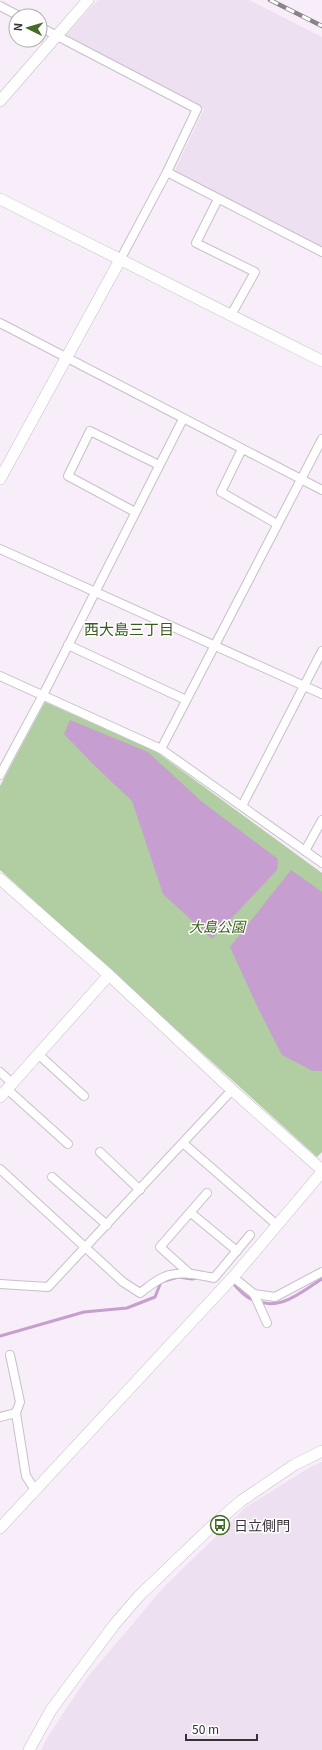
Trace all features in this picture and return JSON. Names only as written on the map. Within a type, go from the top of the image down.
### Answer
[{"type":"street","points":[[0,101],[88,0]]},
{"type":"street","points":[[0,479],[167,172],[197,109],[48,31]]},
{"type":"street","points":[[167,172],[322,252]]},
{"type":"street","points":[[0,199],[322,361]]},
{"type":"street","points":[[218,199],[196,243],[255,272],[230,315]]},
{"type":"street","points":[[0,323],[183,420],[322,490]]},
{"type":"street","points":[[0,775],[43,695],[94,592],[183,420]]},
{"type":"street","points":[[135,512],[68,476],[90,431],[159,465]]},
{"type":"street","points":[[161,749],[322,439]]},
{"type":"street","points":[[242,449],[221,492],[277,524]]},
{"type":"street","points":[[0,549],[322,694]]},
{"type":"street","points":[[68,645],[186,700]]},
{"type":"street","points":[[242,806],[322,651]]},
{"type":"street","points":[[0,676],[161,749],[322,863]]},
{"type":"street","points":[[305,851],[322,820]]},
{"type":"street","points":[[0,879],[109,975],[232,1090],[322,1171],[233,1277],[0,1528]]},
{"type":"street","points":[[6,1090],[109,975]]},
{"type":"street","points":[[38,1054],[84,1096]]},
{"type":"street","points":[[0,1072],[6,1090],[68,1144]]},
{"type":"street","points":[[0,1284],[48,1288],[232,1090]]},
{"type":"street","points":[[183,1143],[277,1225]]},
{"type":"street","points":[[100,1152],[140,1190]]},
{"type":"street","points":[[0,1169],[123,1282],[140,1293],[165,1276],[190,1274],[214,1278],[250,1235]]},
{"type":"street","points":[[52,1176],[107,1226]]},
{"type":"street","points":[[190,1274],[160,1247],[191,1213],[206,1193]]},
{"type":"street","points":[[191,1213],[237,1251]]},
{"type":"street","points":[[254,1295],[275,1297],[322,1272]]},
{"type":"street","points":[[233,1277],[254,1295],[267,1324]]},
{"type":"street","points":[[10,1355],[20,1402],[16,1413],[26,1476],[35,1490]]},
{"type":"street","points":[[0,1417],[16,1413]]},
{"type":"street","points":[[29,1750],[51,1710],[114,1625],[139,1596],[211,1527],[241,1501],[294,1465],[322,1451]]},
{"type":"shaded area","points":[[98,0],[249,0],[322,37],[322,247],[174,172],[204,109],[66,35]]},
{"type":"shaded area","points":[[70,720],[148,752],[201,801],[278,859],[277,870],[212,939],[163,894],[132,801],[64,734]]},
{"type":"shaded area","points":[[291,870],[322,892],[322,1071],[313,1071],[282,1055],[258,1008],[230,947]]},
{"type":"shaded area","points":[[322,1462],[322,1750],[41,1750],[47,1738],[86,1679],[163,1588],[246,1507],[312,1466]]},
{"type":"green space","name":"大島公園","points":[[45,702],[155,751],[322,873],[322,1152],[317,1157],[0,870],[0,786]]},
{"type":"waterway","points":[[0,1336],[84,1312],[127,1308],[155,1297],[161,1282],[178,1277],[192,1279],[197,1278]]},
{"type":"waterway","points":[[232,1282],[248,1298],[261,1303],[271,1304],[288,1300],[322,1279]]},
{"type":"railway","points":[[270,0],[322,26]]},
{"type":"place","name":"日立側門","points":[[220,1525]]},
{"type":"district","name":"西大島三丁目","points":[[129,628]]}]
